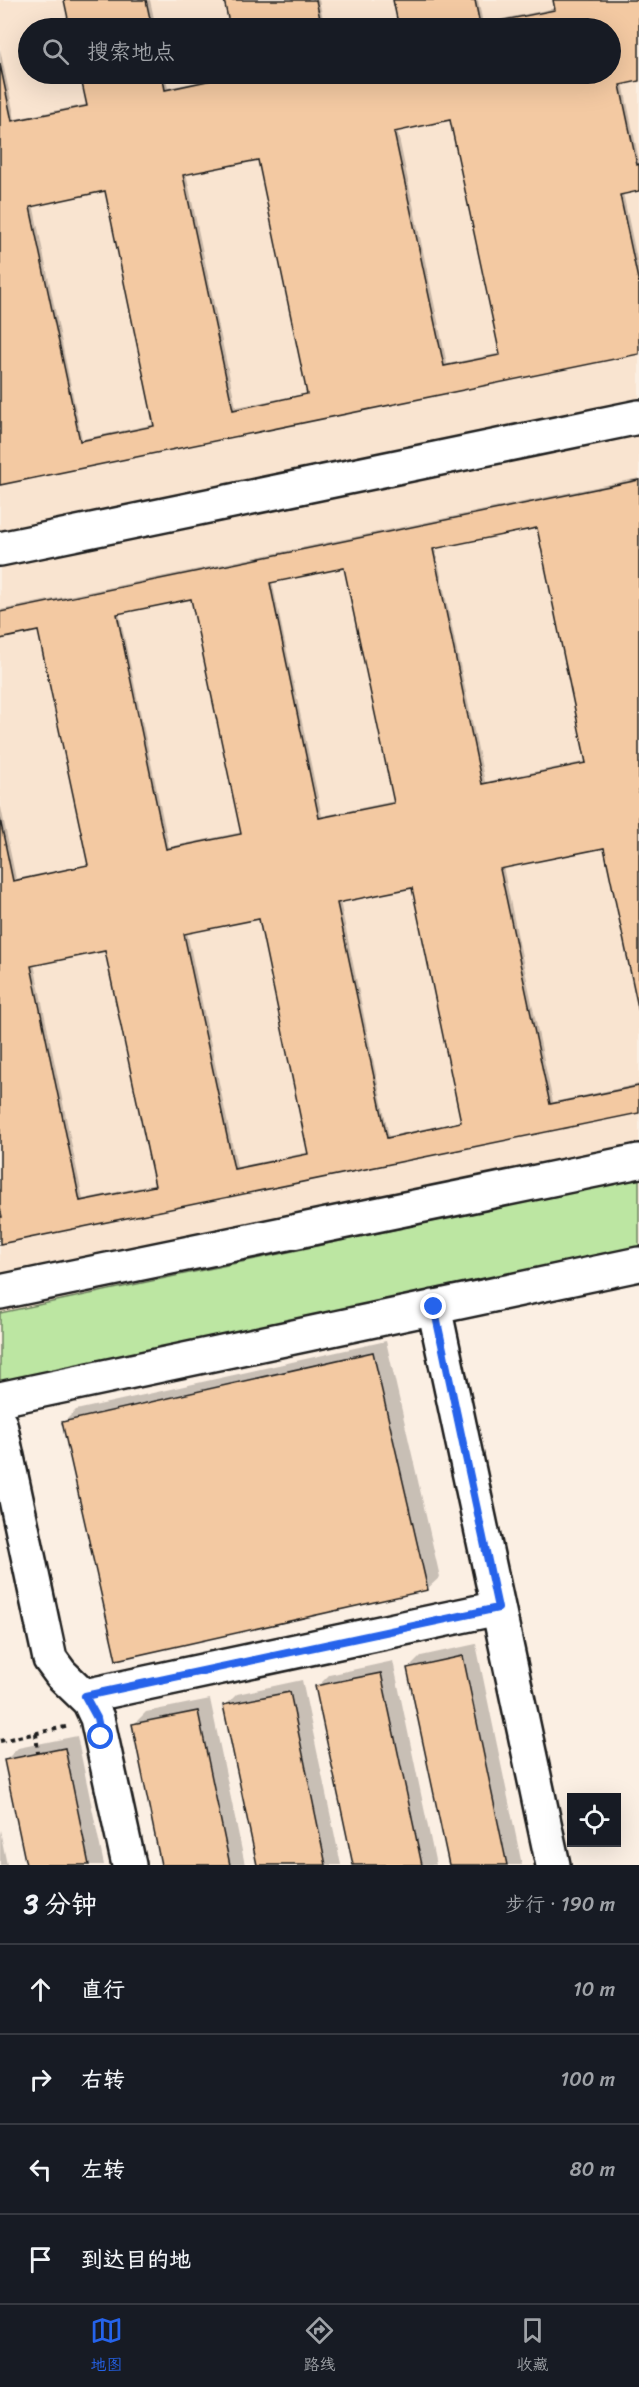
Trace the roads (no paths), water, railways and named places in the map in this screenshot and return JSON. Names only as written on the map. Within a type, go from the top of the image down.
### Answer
[{"type":"lane","points":[[0,549],[639,417]]},
{"type":"lane","points":[[0,1292],[639,1161]]},
{"type":"lane","points":[[0,1398],[639,1264]]},
{"type":"lane","points":[[434,1307],[553,1865]]},
{"type":"lane","points":[[0,1424],[50,1659],[91,1708],[129,1865]]},
{"type":"lane","points":[[91,1708],[498,1608]]}]
